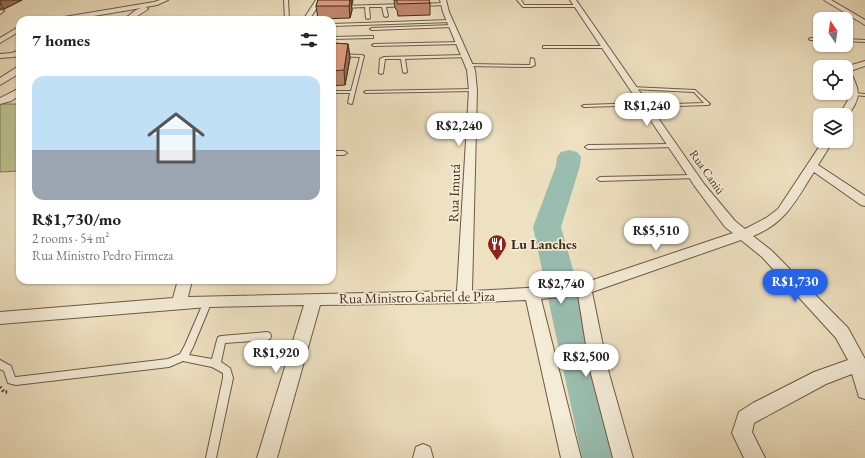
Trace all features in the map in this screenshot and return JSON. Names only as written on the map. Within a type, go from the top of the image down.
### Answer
[{"type":"street","points":[[309,16],[319,0]]},
{"type":"street","points":[[827,0],[865,23]]},
{"type":"street","points":[[82,16],[168,1]]},
{"type":"street","points":[[132,16],[140,10],[168,1]]},
{"type":"street","name":"Rua Imutá","points":[[444,2],[451,24],[467,60],[473,90],[464,297]]},
{"type":"street","name":"Rua Caniú","points":[[575,3],[674,146],[694,178],[721,215],[767,254],[842,333],[852,348],[865,390]]},
{"type":"street","points":[[0,41],[16,31]]},
{"type":"street","points":[[1,59],[16,54]]},
{"type":"street","points":[[1,59],[16,58]]},
{"type":"street","points":[[848,108],[855,94],[846,71],[849,68],[865,63]]},
{"type":"street","points":[[0,82],[16,72]]},
{"type":"street","points":[[0,101],[8,99],[16,94]]},
{"type":"street","name":"Rua Ministro Gabriel de Piza","points":[[0,318],[208,300],[314,300],[464,297],[539,294],[579,290],[684,256],[758,229],[782,212],[824,148]]},
{"type":"street","points":[[813,166],[865,202]]},
{"type":"street","points":[[179,302],[184,284]]},
{"type":"street","points":[[579,290],[623,458]]},
{"type":"street","points":[[539,294],[571,458]]},
{"type":"street","points":[[267,458],[314,300]]},
{"type":"street","points":[[755,458],[742,433],[746,418],[760,408],[820,378],[858,364]]},
{"type":"lane","points":[[286,0],[287,16]]},
{"type":"lane","points":[[519,0],[523,6],[575,3]]},
{"type":"lane","points":[[535,0],[538,6]]},
{"type":"lane","points":[[416,5],[444,2]]},
{"type":"lane","points":[[339,8],[409,5]]},
{"type":"lane","points":[[384,6],[386,16]]},
{"type":"lane","points":[[367,7],[368,18]]},
{"type":"lane","points":[[336,25],[451,24]]},
{"type":"lane","points":[[372,29],[451,24]]},
{"type":"lane","points":[[336,38],[372,37]]},
{"type":"lane","points":[[853,40],[865,41]]},
{"type":"lane","points":[[374,45],[460,43]]},
{"type":"lane","points":[[544,47],[606,47]]},
{"type":"lane","points":[[336,55],[362,56],[350,103]]},
{"type":"lane","points":[[403,57],[405,72]]},
{"type":"lane","points":[[381,73],[382,59],[403,57],[467,60],[531,66],[533,65],[532,59]]},
{"type":"lane","points":[[634,88],[695,91],[708,104],[677,105]]},
{"type":"lane","points":[[366,92],[473,90]]},
{"type":"lane","points":[[336,92],[352,92]]},
{"type":"lane","points":[[855,94],[865,96]]},
{"type":"lane","points":[[584,106],[644,104]]},
{"type":"lane","points":[[588,147],[674,146]]},
{"type":"lane","points":[[336,153],[344,153]]},
{"type":"lane","points":[[600,179],[694,178]]},
{"type":"lane","points":[[0,364],[8,369],[11,380],[16,381],[169,363],[183,357],[189,347],[208,300]]},
{"type":"lane","points":[[216,364],[221,340],[267,336]]},
{"type":"lane","points":[[183,357],[196,361],[216,364],[227,371],[228,378],[211,458]]},
{"type":"green space","points":[[0,104],[16,104],[16,171],[0,172]]},
{"type":"building","points":[[318,0],[350,0],[349,6],[316,6]]},
{"type":"building","points":[[397,0],[429,0],[430,3],[397,4]]},
{"type":"building","points":[[336,43],[348,44],[344,70],[336,71]]},
{"type":"waterway","points":[[569,157],[568,166],[547,227],[604,458]]},
{"type":"place","name":"Lu Lanches","points":[[497,261]]}]
